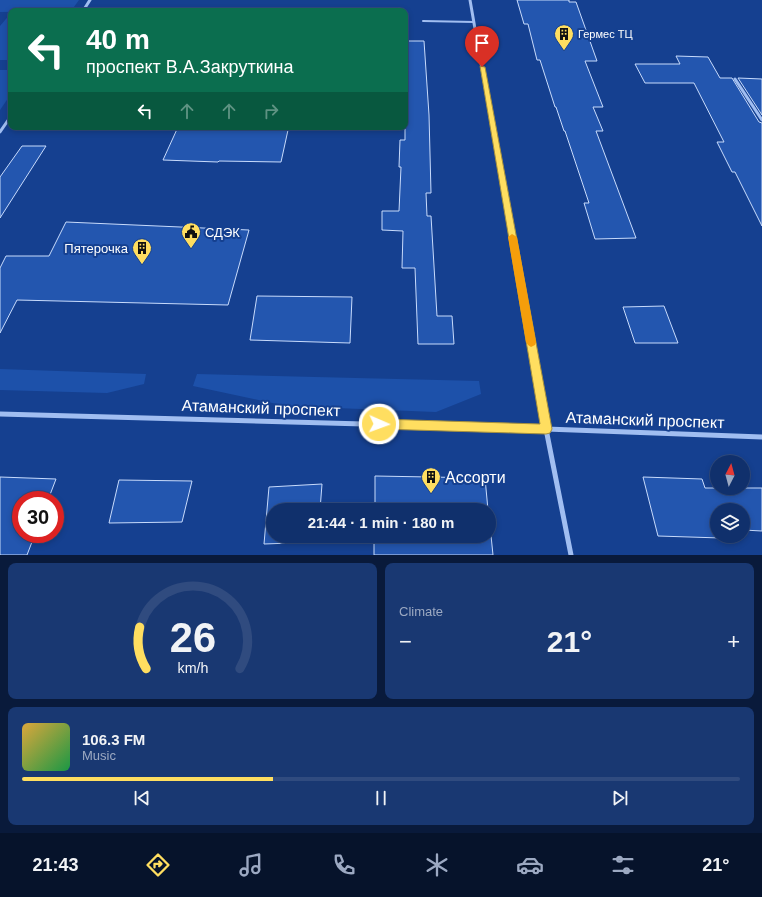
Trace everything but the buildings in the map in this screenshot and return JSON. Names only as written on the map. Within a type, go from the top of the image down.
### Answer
[{"type":"street","points":[[470,0],[546,429],[571,555]]},
{"type":"street","points":[[735,79],[762,120]]},
{"type":"street","points":[[0,132],[8,120]]},
{"type":"street","name":"Атаманский проспект","points":[[0,414],[546,429],[762,437]]},
{"type":"lane","points":[[423,21],[474,22]]},
{"type":"shaded area","points":[[0,0],[79,0],[73,8],[8,8],[8,12],[0,12]]},
{"type":"shaded area","points":[[8,17],[8,60],[0,60],[0,26]]},
{"type":"shaded area","points":[[0,70],[8,70],[8,98],[0,110]]},
{"type":"shaded area","points":[[0,369],[146,374],[144,384],[107,393],[0,390]]},
{"type":"shaded area","points":[[197,374],[479,381],[481,394],[436,412],[286,406],[193,386]]},
{"type":"slow traffic","points":[[512,237],[531,342]]},
{"type":"place","name":"Гермес ТЦ","points":[[564,51]]},
{"type":"place","name":"СДЭК","points":[[191,249]]},
{"type":"place","name":"Пятeрочка","points":[[142,265]]},
{"type":"place","name":"Ассорти","points":[[431,494]]},
{"type":"route","points":[[379,424],[546,429],[482,67]]}]
